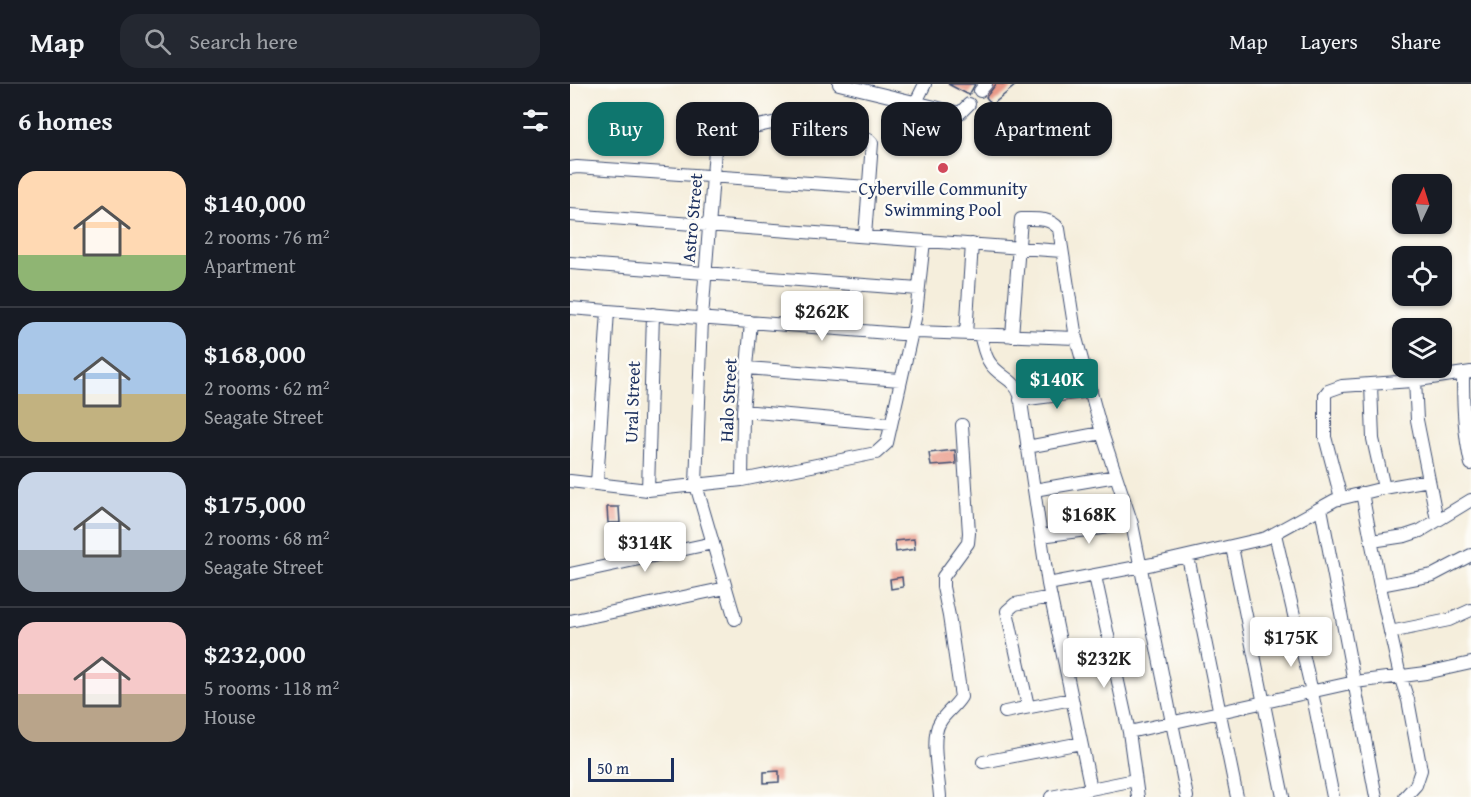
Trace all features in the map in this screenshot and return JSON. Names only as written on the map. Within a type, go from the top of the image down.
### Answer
[{"type":"street","points":[[838,84],[881,89],[916,102],[925,84]]},
{"type":"street","points":[[962,111],[969,104]]},
{"type":"street","name":"Astro Street","points":[[735,619],[696,485],[702,318],[716,137],[720,134],[787,123],[869,140],[872,143],[866,236]]},
{"type":"street","points":[[570,168],[868,187]]},
{"type":"street","points":[[570,215],[1062,251]]},
{"type":"street","points":[[1012,336],[1021,219],[1048,220],[1055,223],[1059,229],[1076,338],[1102,434],[1132,524],[1187,797]]},
{"type":"street","points":[[570,481],[648,490],[742,480],[876,453],[886,443],[916,314],[924,241]]},
{"type":"street","points":[[966,334],[972,244]]},
{"type":"street","points":[[570,263],[918,289]]},
{"type":"street","points":[[570,308],[910,334],[1076,338]]},
{"type":"street","points":[[597,483],[608,311]]},
{"type":"street","name":"Ural Street","points":[[648,490],[653,314]]},
{"type":"street","name":"Halo Street","points":[[742,480],[744,411],[751,322]]},
{"type":"street","points":[[980,335],[991,365],[1015,384],[1020,400],[1049,591],[1091,789]]},
{"type":"street","points":[[747,368],[900,380]]},
{"type":"street","points":[[1341,498],[1325,437],[1325,395],[1328,391],[1342,386],[1467,373],[1464,428],[1471,464]]},
{"type":"street","points":[[1415,380],[1417,420],[1437,520]]},
{"type":"street","points":[[1371,384],[1373,439],[1384,488]]},
{"type":"street","points":[[1020,400],[1090,391]]},
{"type":"street","points":[[744,411],[890,424]]},
{"type":"street","points":[[940,797],[935,731],[940,721],[956,706],[961,697],[950,616],[943,587],[948,569],[968,543],[962,425]]},
{"type":"street","points":[[1027,447],[1102,434]]},
{"type":"street","points":[[1034,490],[1116,476]]},
{"type":"street","points":[[1028,706],[1007,610],[1015,604],[1095,576],[1266,538],[1341,498],[1429,480]]},
{"type":"street","points":[[1362,493],[1390,632],[1408,700],[1421,770],[1416,785],[1405,797]]},
{"type":"street","points":[[1372,541],[1405,536],[1420,531],[1471,500]]},
{"type":"street","points":[[1321,508],[1377,797]]},
{"type":"street","points":[[1041,536],[1132,524]]},
{"type":"street","points":[[1275,534],[1312,692],[1333,797]]},
{"type":"street","points":[[570,574],[713,543]]},
{"type":"street","points":[[1232,547],[1283,797]]},
{"type":"street","points":[[1380,585],[1433,575],[1471,555]]},
{"type":"street","points":[[1188,557],[1237,797]]},
{"type":"street","points":[[1095,576],[1129,732],[1138,797]]},
{"type":"street","points":[[570,621],[726,588]]},
{"type":"street","points":[[1390,632],[1449,620],[1471,610]]},
{"type":"street","points":[[1129,732],[1354,682],[1458,667],[1471,663]]},
{"type":"street","points":[[1005,712],[1072,699]]},
{"type":"street","points":[[983,762],[1081,743]]},
{"type":"street","points":[[1052,797],[1135,780]]},
{"type":"building","points":[[948,84],[975,84],[969,95]]},
{"type":"building","points":[[996,84],[1017,84],[996,102],[990,102],[986,97]]},
{"type":"building","points":[[955,450],[956,464],[931,466],[929,453]]},
{"type":"building","points":[[607,507],[619,507],[620,523],[608,523]]},
{"type":"building","points":[[914,539],[915,549],[896,552],[895,541]]},
{"type":"building","points":[[902,577],[903,587],[891,589],[890,579]]},
{"type":"building","points":[[779,771],[779,782],[764,783],[764,772]]},
{"type":"place","name":"Cyberville Community Swimming Pool","points":[[943,168]]}]
